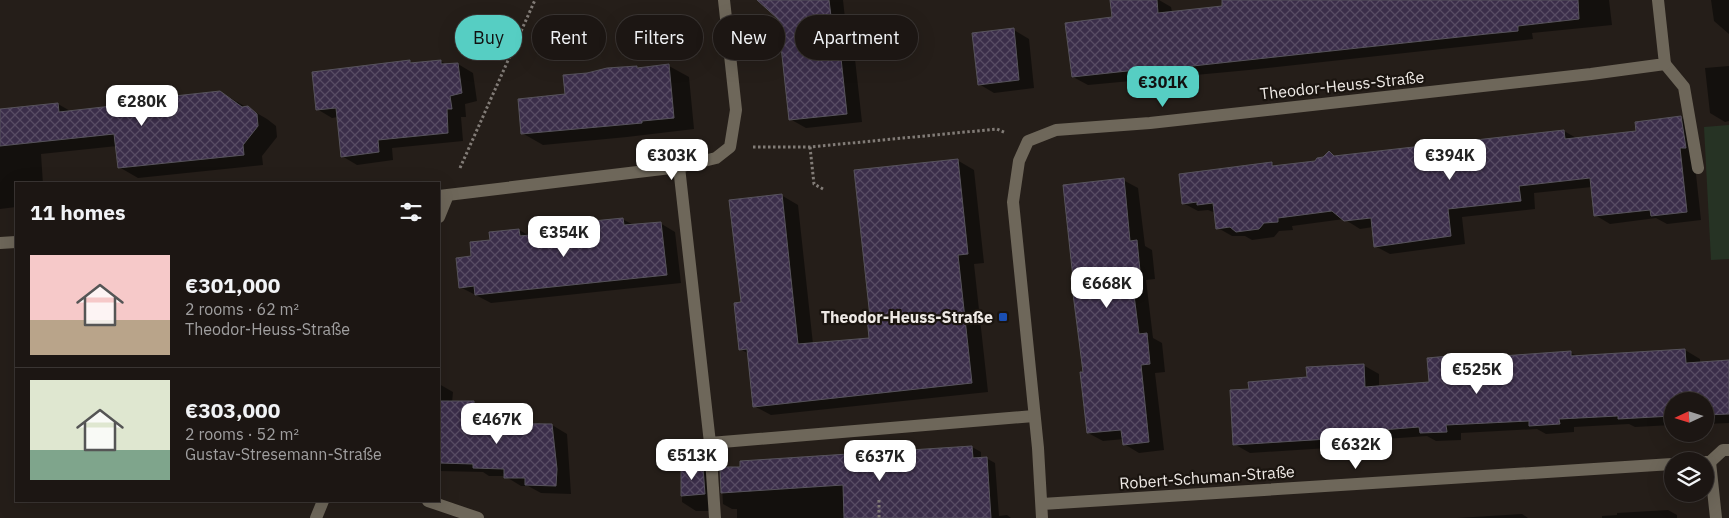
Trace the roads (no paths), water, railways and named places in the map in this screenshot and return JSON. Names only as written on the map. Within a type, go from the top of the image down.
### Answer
[{"type":"street","points":[[440,212],[443,196],[679,166],[716,158],[730,147],[736,110],[724,0]]},
{"type":"street","points":[[1658,0],[1666,64],[1684,87],[1698,168]]},
{"type":"street","name":"Theodor-Heuss-Straße","points":[[1034,416],[1013,202],[1019,161],[1028,141],[1056,130],[1150,123],[1666,64]]},
{"type":"street","points":[[679,166],[710,442],[716,518]]},
{"type":"street","points":[[0,243],[15,242]]},
{"type":"street","points":[[710,442],[1034,416],[1042,518]]},
{"type":"street","points":[[1714,457],[1723,450],[1729,450]]},
{"type":"street","name":"Robert-Schuman-Straße","points":[[1042,504],[1664,465]]},
{"type":"street","points":[[316,518],[323,502]]},
{"type":"street","points":[[431,502],[478,518]]},
{"type":"street","points":[[1713,502],[1716,518]]},
{"type":"place","name":"Theodor-Heuss-Straße","points":[[1003,317]]}]
